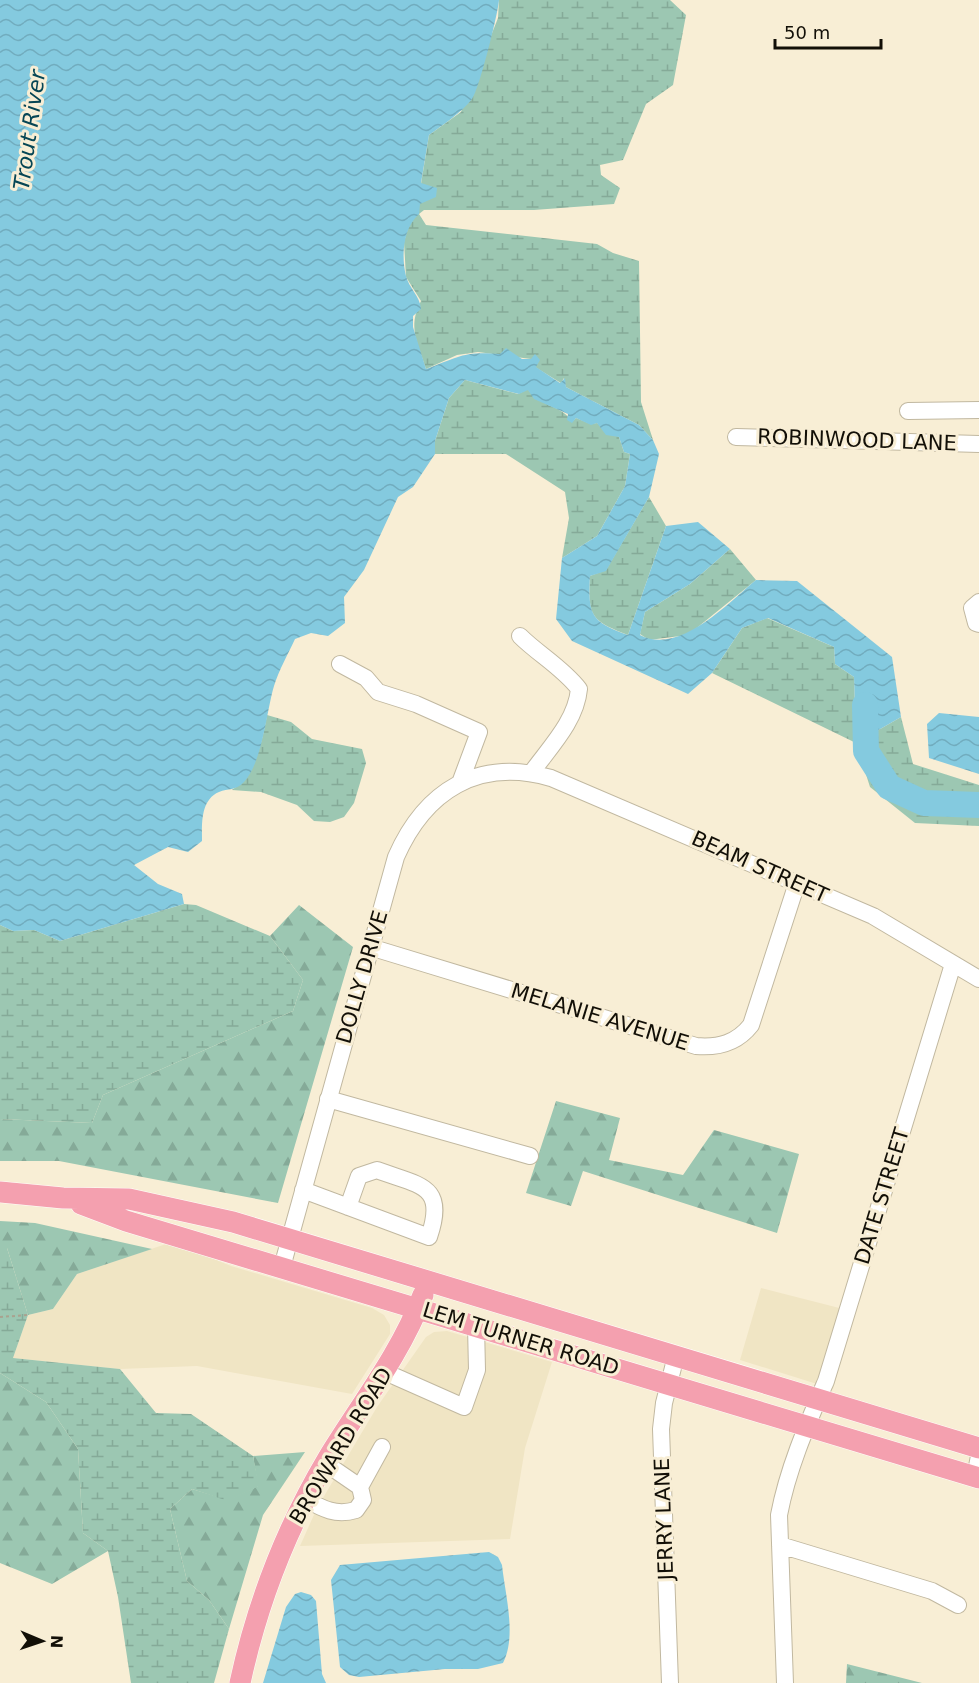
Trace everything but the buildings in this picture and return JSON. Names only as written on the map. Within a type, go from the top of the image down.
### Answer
[{"type":"main road","name":"LEM TURNER ROAD","points":[[0,1192],[63,1198],[129,1199],[233,1222],[979,1448]]},
{"type":"main road","name":"LEM TURNER ROAD","points":[[63,1198],[126,1221],[977,1478]]},
{"type":"main road","name":"BROWARD ROAD","points":[[240,1683],[261,1603],[305,1499],[325,1463],[385,1372],[418,1308],[428,1281]]},
{"type":"street","points":[[908,411],[979,410]]},
{"type":"street","name":"ROBINWOOD LANE","points":[[736,437],[979,444]]},
{"type":"street","points":[[979,602],[972,608],[976,623],[979,624]]},
{"type":"street","points":[[520,636],[544,659],[570,678],[579,689],[577,704],[565,728],[532,772]]},
{"type":"street","points":[[340,664],[366,678],[378,692],[416,704],[479,732],[460,783]]},
{"type":"street","name":"DOLLY DRIVE","points":[[282,1267],[370,947],[396,858],[408,830],[427,806],[460,783],[492,772],[532,772]]},
{"type":"street","name":"BEAM STREET","points":[[532,772],[660,822],[873,916],[979,979]]},
{"type":"street","name":"MELANIE AVENUE","points":[[370,947],[696,1046],[711,1048],[741,1037],[751,1025],[797,883]]},
{"type":"street","name":"DATE STREET","points":[[785,1683],[779,1515],[782,1499],[806,1426],[818,1399],[953,964]]},
{"type":"street","points":[[328,1099],[530,1156]]},
{"type":"street","points":[[303,1190],[348,1207],[429,1237],[435,1219],[436,1202],[431,1193],[377,1170],[358,1176],[348,1207]]},
{"type":"street","points":[[385,1372],[464,1407],[477,1370],[476,1326]]},
{"type":"street","name":"JERRY LANE","points":[[670,1683],[661,1429],[676,1356]]},
{"type":"street","points":[[305,1499],[325,1510],[348,1512],[356,1510],[363,1500],[360,1487],[382,1448]]},
{"type":"street","points":[[977,1478],[979,1456]]},
{"type":"street","points":[[325,1463],[360,1487]]},
{"type":"street","points":[[780,1545],[932,1591],[958,1605]]},
{"type":"path","points":[[0,1317],[28,1315]]},
{"type":"shaded area","points":[[172,1242],[231,1266],[372,1308],[384,1315],[390,1325],[390,1334],[352,1394],[197,1366],[120,1369],[13,1358],[28,1315],[53,1309],[77,1274]]},
{"type":"shaded area","points":[[761,1288],[855,1312],[833,1389],[740,1360]]},
{"type":"shaded area","points":[[447,1331],[552,1362],[525,1448],[510,1539],[300,1546],[317,1508],[377,1407],[426,1337],[434,1332]]},
{"type":"green space","points":[[499,0],[670,0],[686,15],[673,85],[646,104],[623,160],[600,165],[601,175],[620,188],[614,204],[534,210],[424,210],[419,214],[426,225],[597,244],[613,253],[639,261],[641,402],[653,440],[639,425],[566,387],[564,378],[561,383],[535,367],[531,359],[478,352],[457,355],[426,369],[414,328],[421,301],[406,277],[404,242],[421,184],[429,135],[461,112],[498,18]]},
{"type":"green space","points":[[465,380],[518,394],[528,389],[538,399],[563,412],[572,422],[576,418],[591,424],[597,423],[619,437],[624,452],[630,454],[625,486],[597,536],[562,558],[569,518],[565,492],[506,454],[435,454],[435,441],[449,398]]},
{"type":"green space","points":[[649,497],[666,526],[628,635],[606,625],[594,615],[590,600],[590,576],[606,570]]},
{"type":"green space","points":[[730,549],[756,580],[688,635],[649,640],[640,634],[645,612],[690,584]]},
{"type":"green space","points":[[767,618],[834,647],[835,664],[854,677],[856,743],[712,673],[742,628]]},
{"type":"green space","points":[[267,715],[291,722],[312,739],[362,749],[366,763],[354,803],[344,817],[330,822],[314,821],[297,805],[261,792],[232,790],[247,775],[257,756]]},
{"type":"green space","points":[[901,717],[913,764],[979,785],[979,826],[915,823],[870,787],[856,743]]},
{"type":"green space","points":[[184,904],[196,905],[270,936],[303,980],[293,1011],[103,1095],[92,1123],[0,1119],[0,925],[13,931],[34,930],[60,941]]},
{"type":"green space","points":[[299,905],[353,947],[278,1203],[59,1161],[0,1161],[0,1119],[92,1123],[103,1095],[293,1011],[303,980],[270,936]]},
{"type":"green space","points":[[556,1101],[620,1118],[609,1160],[683,1175],[714,1130],[799,1154],[777,1233],[583,1171],[571,1206],[526,1193]]},
{"type":"green space","points":[[0,1221],[35,1223],[152,1249],[77,1274],[53,1309],[28,1315],[7,1248],[0,1248]]},
{"type":"green space","points":[[0,1248],[7,1248],[28,1315],[13,1358],[120,1369],[156,1413],[191,1414],[253,1456],[259,1486],[228,1501],[192,1489],[170,1509],[187,1581],[209,1600],[229,1629],[214,1683],[131,1683],[118,1597],[108,1551],[83,1533],[78,1449],[46,1402],[0,1373]]},
{"type":"green space","points":[[0,1373],[46,1402],[78,1449],[83,1533],[108,1551],[52,1584],[0,1563]]},
{"type":"green space","points":[[305,1452],[263,1515],[229,1629],[209,1600],[187,1581],[170,1509],[192,1489],[228,1500],[258,1486],[253,1456]]},
{"type":"green space","points":[[847,1664],[922,1683],[846,1683]]},
{"type":"water","name":"Trout River","points":[[0,0],[499,0],[488,51],[472,99],[457,114],[429,135],[421,183],[437,188],[436,197],[420,204],[419,214],[410,227],[405,243],[406,276],[419,300],[421,309],[413,316],[413,327],[426,369],[469,354],[500,354],[506,348],[522,359],[531,359],[535,354],[540,360],[536,367],[560,383],[565,378],[566,387],[639,425],[653,440],[659,454],[649,497],[606,571],[590,576],[591,608],[599,621],[628,635],[666,526],[698,522],[730,549],[690,584],[645,612],[640,635],[655,640],[686,633],[717,613],[756,580],[797,581],[892,657],[901,717],[856,743],[854,677],[835,664],[834,647],[768,618],[742,628],[712,673],[688,694],[572,641],[556,619],[562,558],[597,536],[625,486],[630,454],[624,452],[619,437],[606,435],[597,423],[591,425],[576,418],[572,423],[567,420],[568,414],[534,399],[528,390],[519,394],[465,380],[449,398],[435,441],[435,454],[413,487],[398,497],[364,570],[344,597],[345,623],[328,636],[311,633],[295,639],[274,686],[256,762],[244,782],[235,788],[219,792],[208,801],[203,814],[202,841],[188,852],[168,847],[134,865],[158,884],[182,894],[184,904],[60,941],[34,930],[13,931],[0,925]]},
{"type":"water","points":[[939,713],[979,717],[979,774],[929,758],[927,724]]},
{"type":"water","points":[[489,1552],[498,1557],[502,1565],[507,1602],[510,1628],[503,1663],[478,1669],[445,1669],[359,1677],[349,1675],[340,1667],[331,1580],[340,1565]]},
{"type":"water","points":[[301,1592],[311,1595],[316,1601],[322,1674],[326,1683],[263,1683],[286,1607],[295,1594]]},
{"type":"waterway","points":[[865,705],[866,751],[889,787],[924,803],[979,805]]}]
